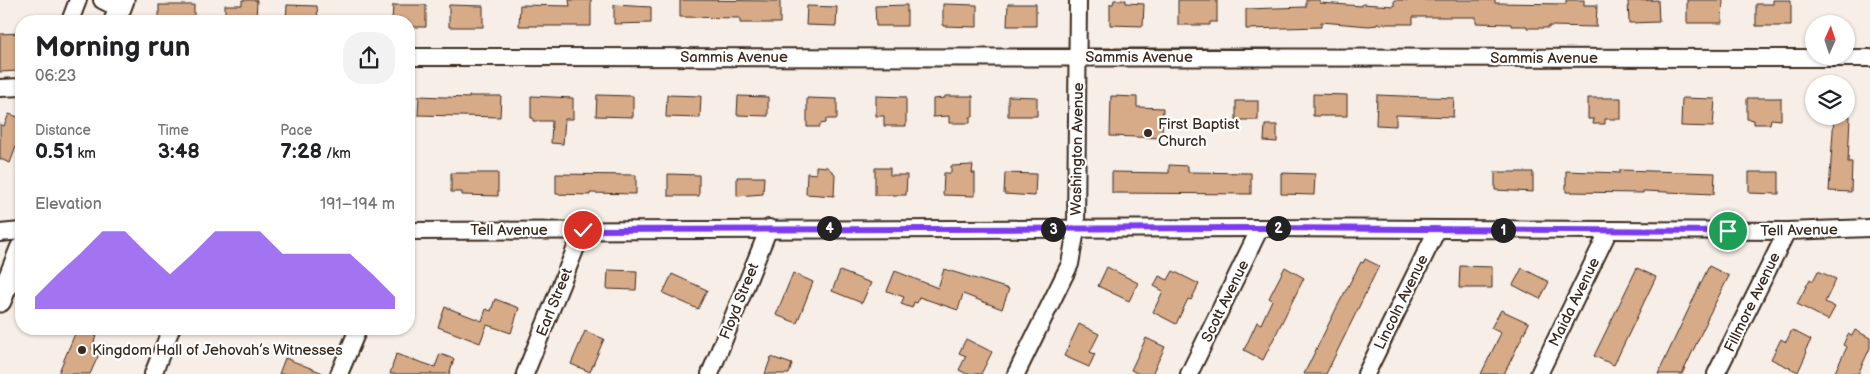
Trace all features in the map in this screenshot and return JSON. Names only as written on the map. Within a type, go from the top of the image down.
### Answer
[{"type":"main road","points":[[0,301],[15,264]]},
{"type":"street","points":[[72,15],[78,0]]},
{"type":"street","name":"Washington Avenue","points":[[1016,374],[1070,264],[1076,230],[1078,0]]},
{"type":"street","name":"Sammis Avenue","points":[[415,57],[1870,58]]},
{"type":"street","points":[[0,88],[15,87]]},
{"type":"street","name":"Tell Avenue","points":[[415,231],[769,228],[1076,230],[1260,228],[1787,231],[1870,228]]},
{"type":"street","name":"Floyd Street","points":[[710,374],[769,228]]},
{"type":"street","name":"Scott Avenue","points":[[1189,374],[1260,228]]},
{"type":"street","name":"Earl Street","points":[[525,374],[583,230]]},
{"type":"street","name":"Lincoln Avenue","points":[[1366,374],[1437,230]]},
{"type":"street","name":"Maida Avenue","points":[[1539,374],[1609,230]]},
{"type":"street","name":"Fillmore Avenue","points":[[1716,374],[1787,231]]},
{"type":"street","points":[[0,232],[15,232]]},
{"type":"street","points":[[153,374],[169,335]]},
{"type":"street","points":[[339,374],[355,335]]},
{"type":"building","points":[[242,0],[257,0],[256,15],[225,15],[225,5],[242,5]]},
{"type":"building","points":[[569,0],[591,0],[591,26],[519,26],[520,5],[570,6]]},
{"type":"building","points":[[680,0],[780,1],[780,23],[740,23],[740,18],[680,17]]},
{"type":"building","points":[[1114,0],[1126,0],[1126,3],[1144,4],[1143,26],[1110,25],[1110,4],[1113,4]]},
{"type":"building","points":[[1178,0],[1217,0],[1217,22],[1210,22],[1210,25],[1178,25]]},
{"type":"building","points":[[1306,0],[1362,6],[1362,4],[1394,6],[1394,0],[1495,0],[1495,3],[1566,4],[1566,0],[1584,0],[1584,5],[1597,5],[1596,27],[1549,26],[1549,28],[1527,28],[1527,26],[1511,26],[1511,24],[1476,23],[1476,17],[1413,17],[1413,24],[1377,24],[1369,26],[1321,22],[1321,27],[1246,29],[1246,9],[1306,7]]},
{"type":"building","points":[[1658,0],[1659,22],[1629,23],[1628,1]]},
{"type":"building","points":[[1687,0],[1723,0],[1722,23],[1687,23]]},
{"type":"building","points":[[1773,0],[1791,0],[1791,26],[1756,26],[1756,4],[1773,4]]},
{"type":"building","points":[[943,4],[977,5],[977,27],[943,26]]},
{"type":"building","points":[[1008,4],[1036,4],[1036,26],[1007,26]]},
{"type":"building","points":[[159,5],[194,5],[194,15],[159,15]]},
{"type":"building","points":[[287,5],[317,6],[318,15],[286,15]]},
{"type":"building","points":[[393,5],[426,5],[426,27],[415,27],[415,15],[392,15]]},
{"type":"building","points":[[449,5],[483,6],[483,27],[449,27]]},
{"type":"building","points":[[614,5],[651,7],[651,23],[614,24]]},
{"type":"building","points":[[907,5],[907,26],[876,26],[875,6]]},
{"type":"building","points":[[807,6],[837,7],[836,26],[806,25]]},
{"type":"building","points":[[15,33],[15,71],[0,72],[0,34]]},
{"type":"building","points":[[1313,94],[1347,95],[1347,116],[1313,116]]},
{"type":"building","points":[[597,95],[633,96],[633,117],[596,116]]},
{"type":"building","points":[[667,95],[701,96],[700,118],[666,117]]},
{"type":"building","points":[[1377,95],[1454,98],[1453,117],[1396,115],[1396,126],[1376,125]]},
{"type":"building","points":[[419,96],[469,98],[469,96],[501,96],[500,117],[418,115]]},
{"type":"building","points":[[531,96],[573,98],[573,119],[565,119],[563,144],[551,143],[552,121],[533,121],[533,118],[531,118]]},
{"type":"building","points":[[738,96],[768,97],[768,116],[737,115]]},
{"type":"building","points":[[876,96],[906,97],[906,126],[884,126],[884,116],[876,116]]},
{"type":"building","points":[[945,96],[973,96],[973,117],[970,117],[970,123],[949,123],[949,116],[933,117],[933,99],[945,98]]},
{"type":"building","points":[[1008,96],[1037,97],[1037,116],[1008,116]]},
{"type":"building","points":[[1111,96],[1137,97],[1137,107],[1163,108],[1162,138],[1110,136]]},
{"type":"building","points":[[807,98],[837,99],[837,119],[826,119],[826,123],[820,124],[820,127],[807,127]]},
{"type":"building","points":[[1588,98],[1621,98],[1621,119],[1605,119],[1605,124],[1593,124],[1594,119],[1588,119]]},
{"type":"building","points":[[1682,98],[1715,99],[1713,127],[1681,126]]},
{"type":"building","points":[[1747,98],[1781,98],[1781,120],[1771,119],[1770,124],[1754,124],[1754,120],[1747,119]]},
{"type":"building","points":[[1236,101],[1258,101],[1258,120],[1236,120]]},
{"type":"building","points":[[9,114],[15,116],[15,149],[10,163],[0,159],[0,124],[4,126]]},
{"type":"building","points":[[1265,125],[1277,125],[1277,142],[1264,141]]},
{"type":"building","points":[[1833,125],[1850,125],[1848,162],[1852,162],[1851,192],[1829,191]]},
{"type":"building","points":[[973,165],[972,173],[975,173],[975,196],[943,195],[944,173],[951,173],[951,166]]},
{"type":"building","points":[[1169,165],[1188,166],[1188,172],[1251,173],[1251,194],[1112,193],[1112,172],[1169,173]]},
{"type":"building","points":[[816,166],[827,167],[835,174],[834,196],[806,194],[807,173],[816,174]]},
{"type":"building","points":[[875,168],[890,168],[890,175],[907,175],[906,195],[875,195]]},
{"type":"building","points":[[1620,170],[1715,173],[1714,194],[1643,191],[1643,193],[1566,192],[1566,171],[1620,173]]},
{"type":"building","points":[[1495,172],[1533,172],[1533,192],[1495,190]]},
{"type":"building","points":[[1749,172],[1779,172],[1779,194],[1749,193]]},
{"type":"building","points":[[451,173],[498,173],[498,196],[462,195],[462,192],[451,192]]},
{"type":"building","points":[[1005,173],[1036,174],[1035,196],[1004,194]]},
{"type":"building","points":[[1281,173],[1315,174],[1314,195],[1281,194]]},
{"type":"building","points":[[556,174],[636,175],[636,194],[556,194]]},
{"type":"building","points":[[668,174],[699,175],[699,196],[668,196]]},
{"type":"building","points":[[737,177],[764,177],[763,194],[737,196]]},
{"type":"building","points":[[1365,259],[1379,266],[1326,374],[1304,374],[1338,305],[1361,262],[1363,263]]},
{"type":"building","points":[[1460,266],[1492,267],[1492,288],[1459,288]]},
{"type":"building","points":[[1709,266],[1729,276],[1682,374],[1658,374]]},
{"type":"building","points":[[1107,267],[1138,283],[1129,301],[1098,286]]},
{"type":"building","points":[[1285,267],[1304,278],[1263,360],[1244,350],[1257,322],[1261,324],[1272,300],[1269,298]]},
{"type":"building","points":[[1522,268],[1549,282],[1540,299],[1513,285]]},
{"type":"building","points":[[1637,268],[1656,277],[1614,365],[1594,356]]},
{"type":"building","points":[[944,269],[1009,289],[1002,309],[963,294],[958,310],[919,297],[917,303],[914,302],[912,308],[901,304],[904,297],[887,291],[895,271],[938,288]]},
{"type":"building","points":[[608,270],[637,271],[636,290],[607,289]]},
{"type":"building","points":[[840,271],[871,283],[862,303],[832,291]]},
{"type":"building","points":[[1173,271],[1199,284],[1191,300],[1188,299],[1176,324],[1153,312],[1163,291],[1154,286],[1159,276],[1168,280]]},
{"type":"building","points":[[1818,271],[1836,279],[1825,302],[1835,307],[1828,320],[1797,304],[1810,279],[1813,281]]},
{"type":"building","points":[[793,273],[813,282],[797,323],[776,315]]},
{"type":"building","points":[[672,274],[707,290],[698,309],[663,293]]},
{"type":"building","points":[[495,299],[519,308],[511,333],[487,325],[480,343],[438,327],[445,307],[482,321],[486,309],[491,311]]},
{"type":"building","points":[[1501,310],[1529,323],[1504,374],[1481,374],[1501,333],[1491,328]]},
{"type":"building","points":[[1079,324],[1099,334],[1090,352],[1095,354],[1089,367],[1064,356]]},
{"type":"building","points":[[1792,330],[1811,340],[1798,372],[1771,359],[1781,339],[1786,342]]},
{"type":"building","points":[[1855,330],[1870,338],[1870,348],[1858,374],[1834,374],[1847,347],[1843,345],[1848,334],[1852,336]]},
{"type":"building","points":[[585,331],[604,339],[590,372],[571,364]]},
{"type":"building","name":"Kingdom Hall of Jehovah’s Witnesses","points":[[74,335],[96,335],[92,349],[100,352],[90,374],[58,374]]},
{"type":"building","points":[[1146,338],[1165,347],[1152,374],[1139,374],[1131,370]]},
{"type":"building","points":[[966,339],[992,352],[981,374],[967,374],[959,370],[966,356],[959,353]]},
{"type":"building","points":[[396,354],[435,367],[440,354],[454,359],[449,374],[390,374]]},
{"type":"building","points":[[771,357],[792,364],[789,374],[765,374]]},
{"type":"building","points":[[285,358],[323,373],[323,374],[279,374]]},
{"type":"place","name":"First Baptist Church","points":[[1148,133]]},
{"type":"place","name":"Kingdom Hall of Jehovah’s Witnesses","points":[[82,350]]},
{"type":"route","points":[[583,230],[769,228],[1094,230],[1260,228],[1728,231]]}]
